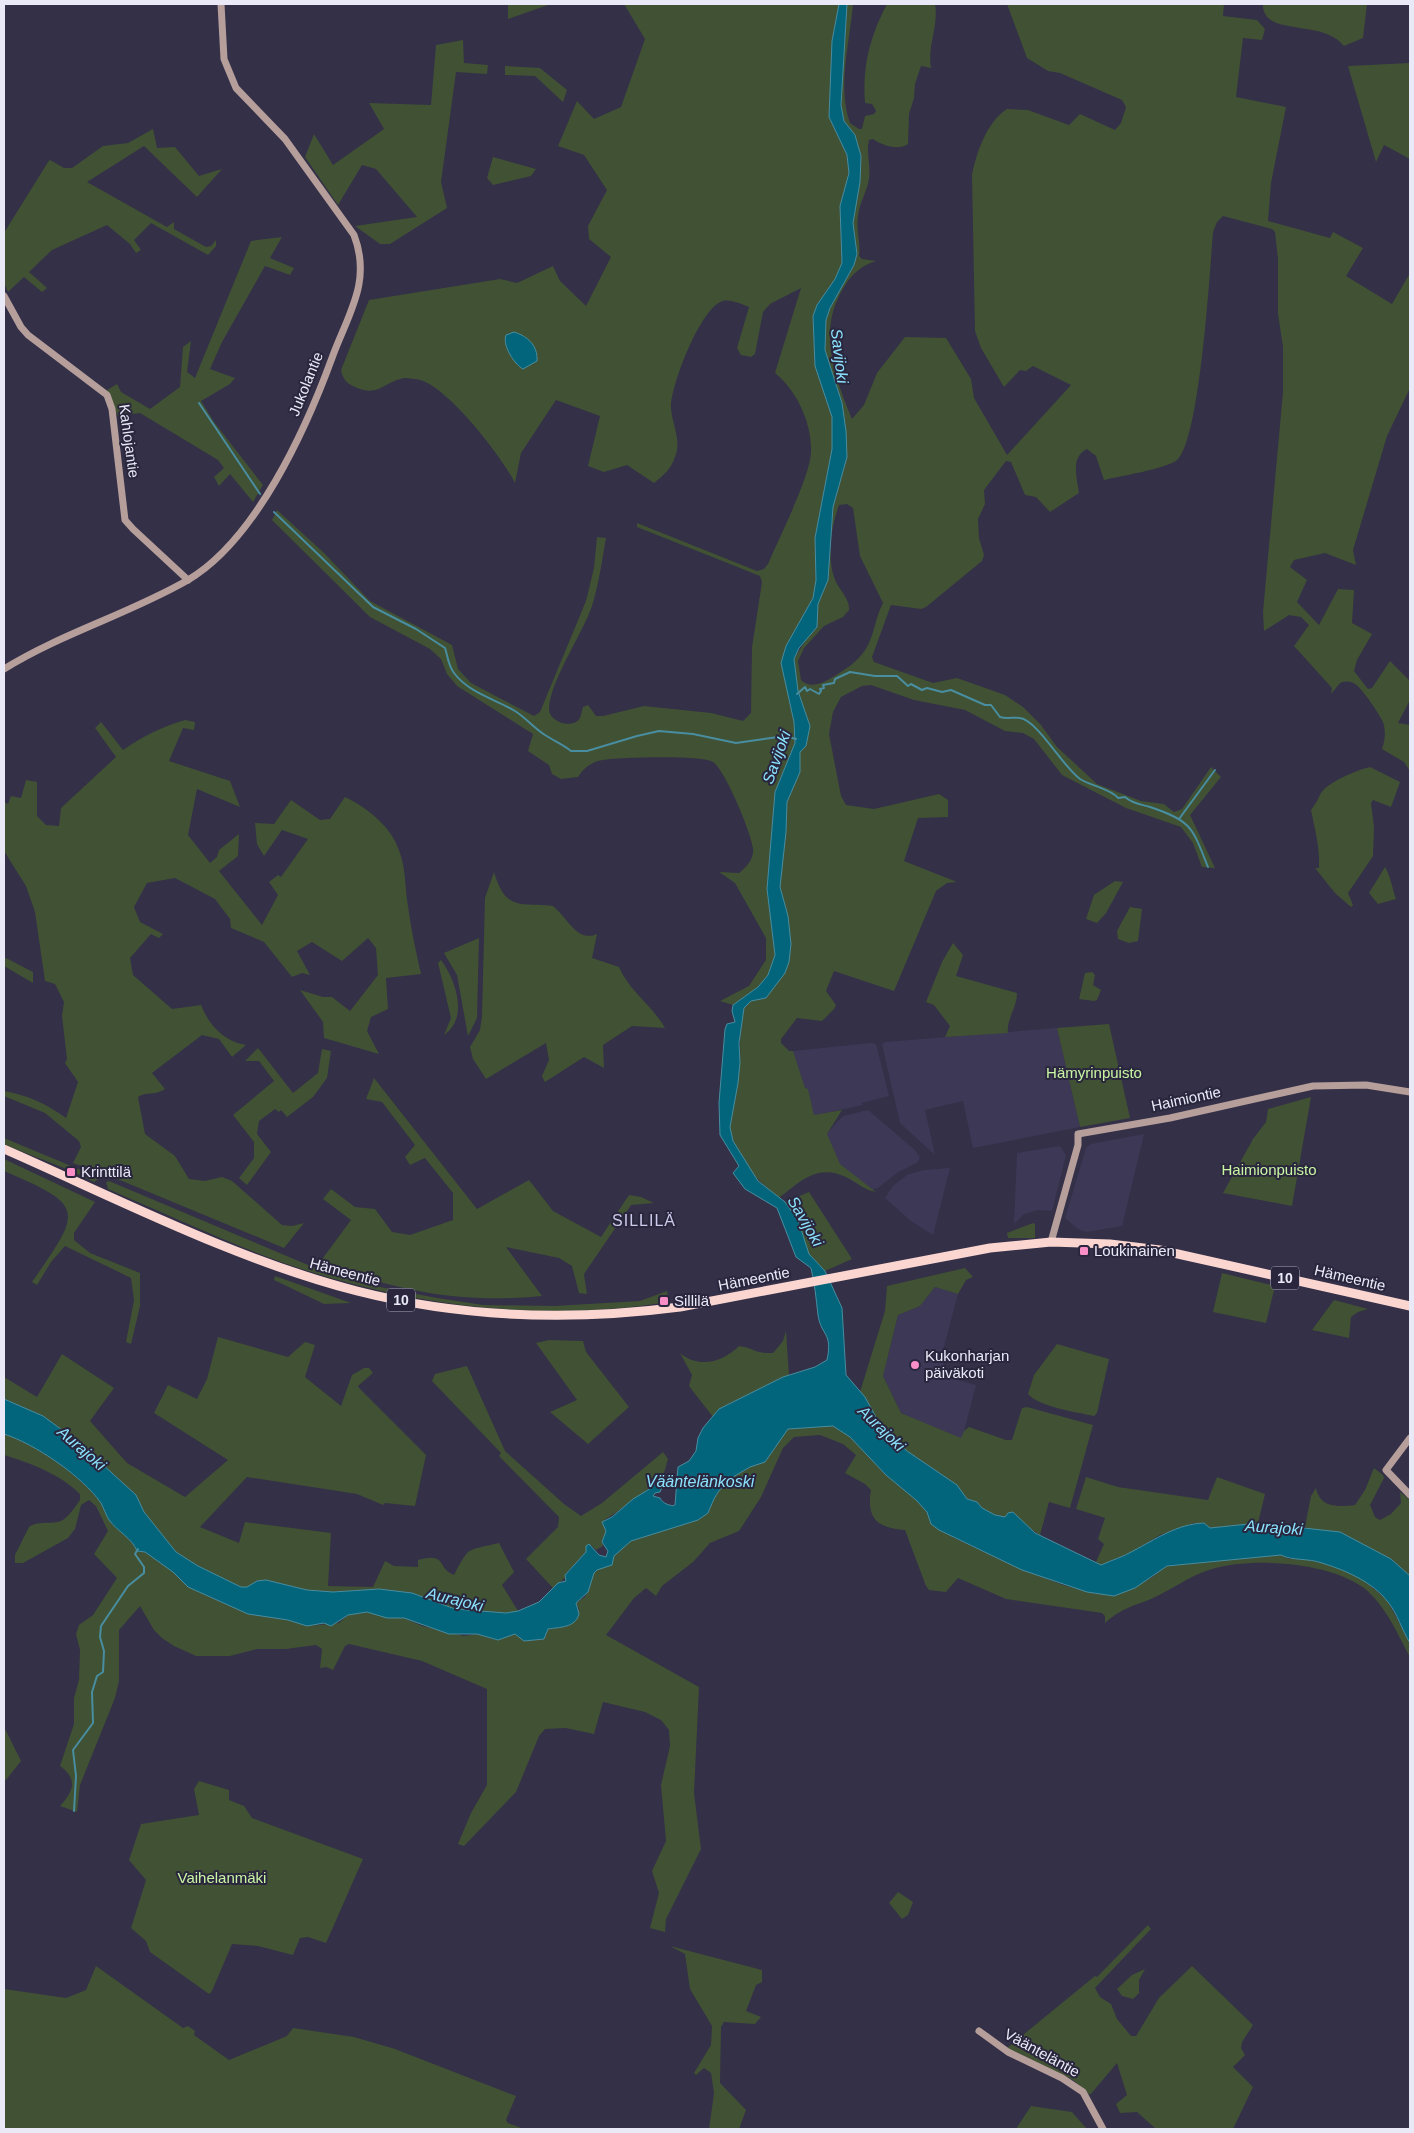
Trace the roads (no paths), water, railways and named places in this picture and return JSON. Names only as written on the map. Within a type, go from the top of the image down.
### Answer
[{"type":"highway","name":"Hämeentie","points":[[4,1149],[269,1263],[350,1289],[420,1304],[529,1315],[608,1315],[680,1307],[990,1248],[1051,1242],[1110,1244],[1160,1250],[1410,1306]]},
{"type":"street","name":"Jukolantie","points":[[4,669],[188,580],[214,560],[240,534],[257,510],[297,441],[320,391],[358,294],[362,268],[360,249],[354,235],[281,134],[243,98],[230,79],[224,58],[221,4]]},
{"type":"street","name":"Kahlojantie","points":[[4,296],[21,327],[28,335],[107,395],[112,409],[125,520],[133,530],[188,580]]},
{"type":"street","name":"Haimiontie","points":[[1051,1242],[1078,1145],[1078,1134],[1170,1118],[1313,1086],[1366,1085],[1410,1092]]},
{"type":"street","points":[[1410,1438],[1386,1470],[1410,1495]]},
{"type":"street","name":"Väänteläntie","points":[[979,2030],[1008,2052],[1062,2078],[1083,2092],[1103,2129]]},
{"type":"water","points":[[839,4],[847,4],[841,105],[844,121],[855,135],[861,156],[860,182],[853,223],[857,254],[854,265],[830,308],[826,320],[825,350],[842,403],[847,457],[833,507],[828,580],[818,604],[817,627],[799,648],[794,659],[798,691],[810,726],[806,746],[800,752],[800,772],[787,802],[780,887],[788,916],[791,944],[789,962],[785,973],[766,998],[751,1001],[744,1008],[739,1043],[738,1083],[730,1127],[733,1141],[758,1181],[785,1202],[798,1220],[809,1254],[825,1271],[842,1308],[846,1375],[865,1397],[883,1430],[907,1451],[957,1485],[967,1499],[977,1502],[982,1508],[995,1515],[1005,1517],[1008,1513],[1013,1512],[1035,1533],[1101,1565],[1176,1529],[1194,1524],[1204,1523],[1210,1528],[1258,1523],[1340,1532],[1391,1559],[1410,1576],[1410,1643],[1391,1606],[1375,1588],[1349,1573],[1317,1561],[1281,1555],[1167,1566],[1135,1588],[1114,1596],[1087,1592],[1022,1570],[939,1530],[931,1524],[927,1512],[916,1500],[886,1475],[850,1437],[833,1426],[788,1429],[765,1462],[750,1467],[733,1477],[732,1481],[723,1486],[708,1513],[698,1520],[631,1541],[614,1556],[612,1565],[597,1570],[594,1573],[588,1592],[576,1603],[579,1614],[577,1619],[566,1626],[548,1629],[544,1639],[524,1641],[515,1634],[498,1640],[477,1634],[449,1634],[404,1618],[387,1618],[367,1612],[348,1615],[331,1626],[324,1623],[307,1626],[288,1620],[248,1614],[188,1587],[173,1572],[145,1552],[137,1551],[132,1542],[109,1520],[101,1503],[93,1493],[70,1472],[30,1445],[4,1434],[4,1399],[43,1416],[77,1441],[136,1495],[144,1512],[176,1552],[198,1566],[241,1587],[247,1587],[257,1581],[266,1580],[307,1590],[333,1592],[379,1589],[412,1593],[455,1609],[506,1613],[518,1611],[539,1602],[558,1583],[566,1581],[565,1575],[586,1552],[586,1546],[589,1544],[599,1555],[606,1557],[608,1551],[602,1542],[606,1531],[602,1522],[612,1517],[633,1499],[651,1488],[661,1478],[665,1480],[660,1492],[655,1493],[653,1496],[660,1498],[667,1504],[675,1505],[678,1467],[689,1461],[696,1451],[698,1438],[703,1428],[719,1409],[783,1377],[815,1367],[827,1360],[829,1344],[819,1322],[811,1268],[796,1257],[777,1208],[745,1189],[733,1173],[739,1166],[720,1135],[719,1103],[725,1029],[727,1024],[735,1022],[732,1011],[733,1005],[758,987],[768,975],[775,955],[767,889],[775,792],[795,743],[794,722],[781,663],[786,646],[813,598],[816,580],[815,538],[832,449],[832,417],[815,366],[813,316],[817,305],[835,279],[842,263],[840,206],[849,173],[847,155],[829,117],[832,41]]},
{"type":"water","points":[[514,332],[531,342],[536,350],[537,361],[523,369],[513,359],[507,349],[506,335]]},
{"type":"waterway","points":[[199,403],[260,494]]},
{"type":"waterway","name":"Savijoki","points":[[274,512],[373,607],[416,629],[445,648],[452,670],[467,686],[515,711],[541,733],[571,751],[587,751],[659,731],[693,734],[736,743],[785,736],[796,739]]},
{"type":"waterway","points":[[797,694],[805,687],[807,691],[810,689],[819,694],[820,689],[824,688],[823,685],[834,683],[835,679],[850,672],[875,676],[897,676],[908,686],[911,684],[922,690],[927,688],[942,692],[951,690],[985,705],[991,705],[1000,717],[1020,718],[1027,721],[1042,735],[1080,779],[1111,792],[1118,798],[1125,797],[1164,812],[1183,822],[1194,834],[1208,867]]},
{"type":"waterway","points":[[1179,819],[1215,770]]},
{"type":"waterway","points":[[74,1811],[76,1776],[73,1750],[93,1723],[92,1692],[97,1676],[103,1672],[104,1651],[100,1637],[101,1626],[128,1586],[144,1573],[144,1567],[135,1554],[138,1549]]},
{"type":"place","name":"Krinttilä","points":[[71,1172]]},
{"type":"place","name":"Loukinainen","points":[[1084,1251]]},
{"type":"place","name":"Sillilä","points":[[664,1301]]},
{"type":"place","name":"Kukonharjan päiväkoti","points":[[915,1365]]},
{"type":"district","name":"SILLILÄ","points":[[644,1220]]},
{"type":"park label","name":"Hämyrinpuisto","points":[[1094,1073]]},
{"type":"park label","name":"Haimionpuisto","points":[[1269,1170]]},
{"type":"park label","name":"Vaihelanmäki","points":[[222,1878]]},
{"type":"water label","name":"Aurajoki","points":[[882,1428]]},
{"type":"water label","name":"Aurajoki","points":[[82,1448]]},
{"type":"water label","name":"Vääntelänkoski","points":[[700,1481]]},
{"type":"water label","name":"Aurajoki","points":[[1274,1527]]},
{"type":"water label","name":"Aurajoki","points":[[455,1599]]}]
